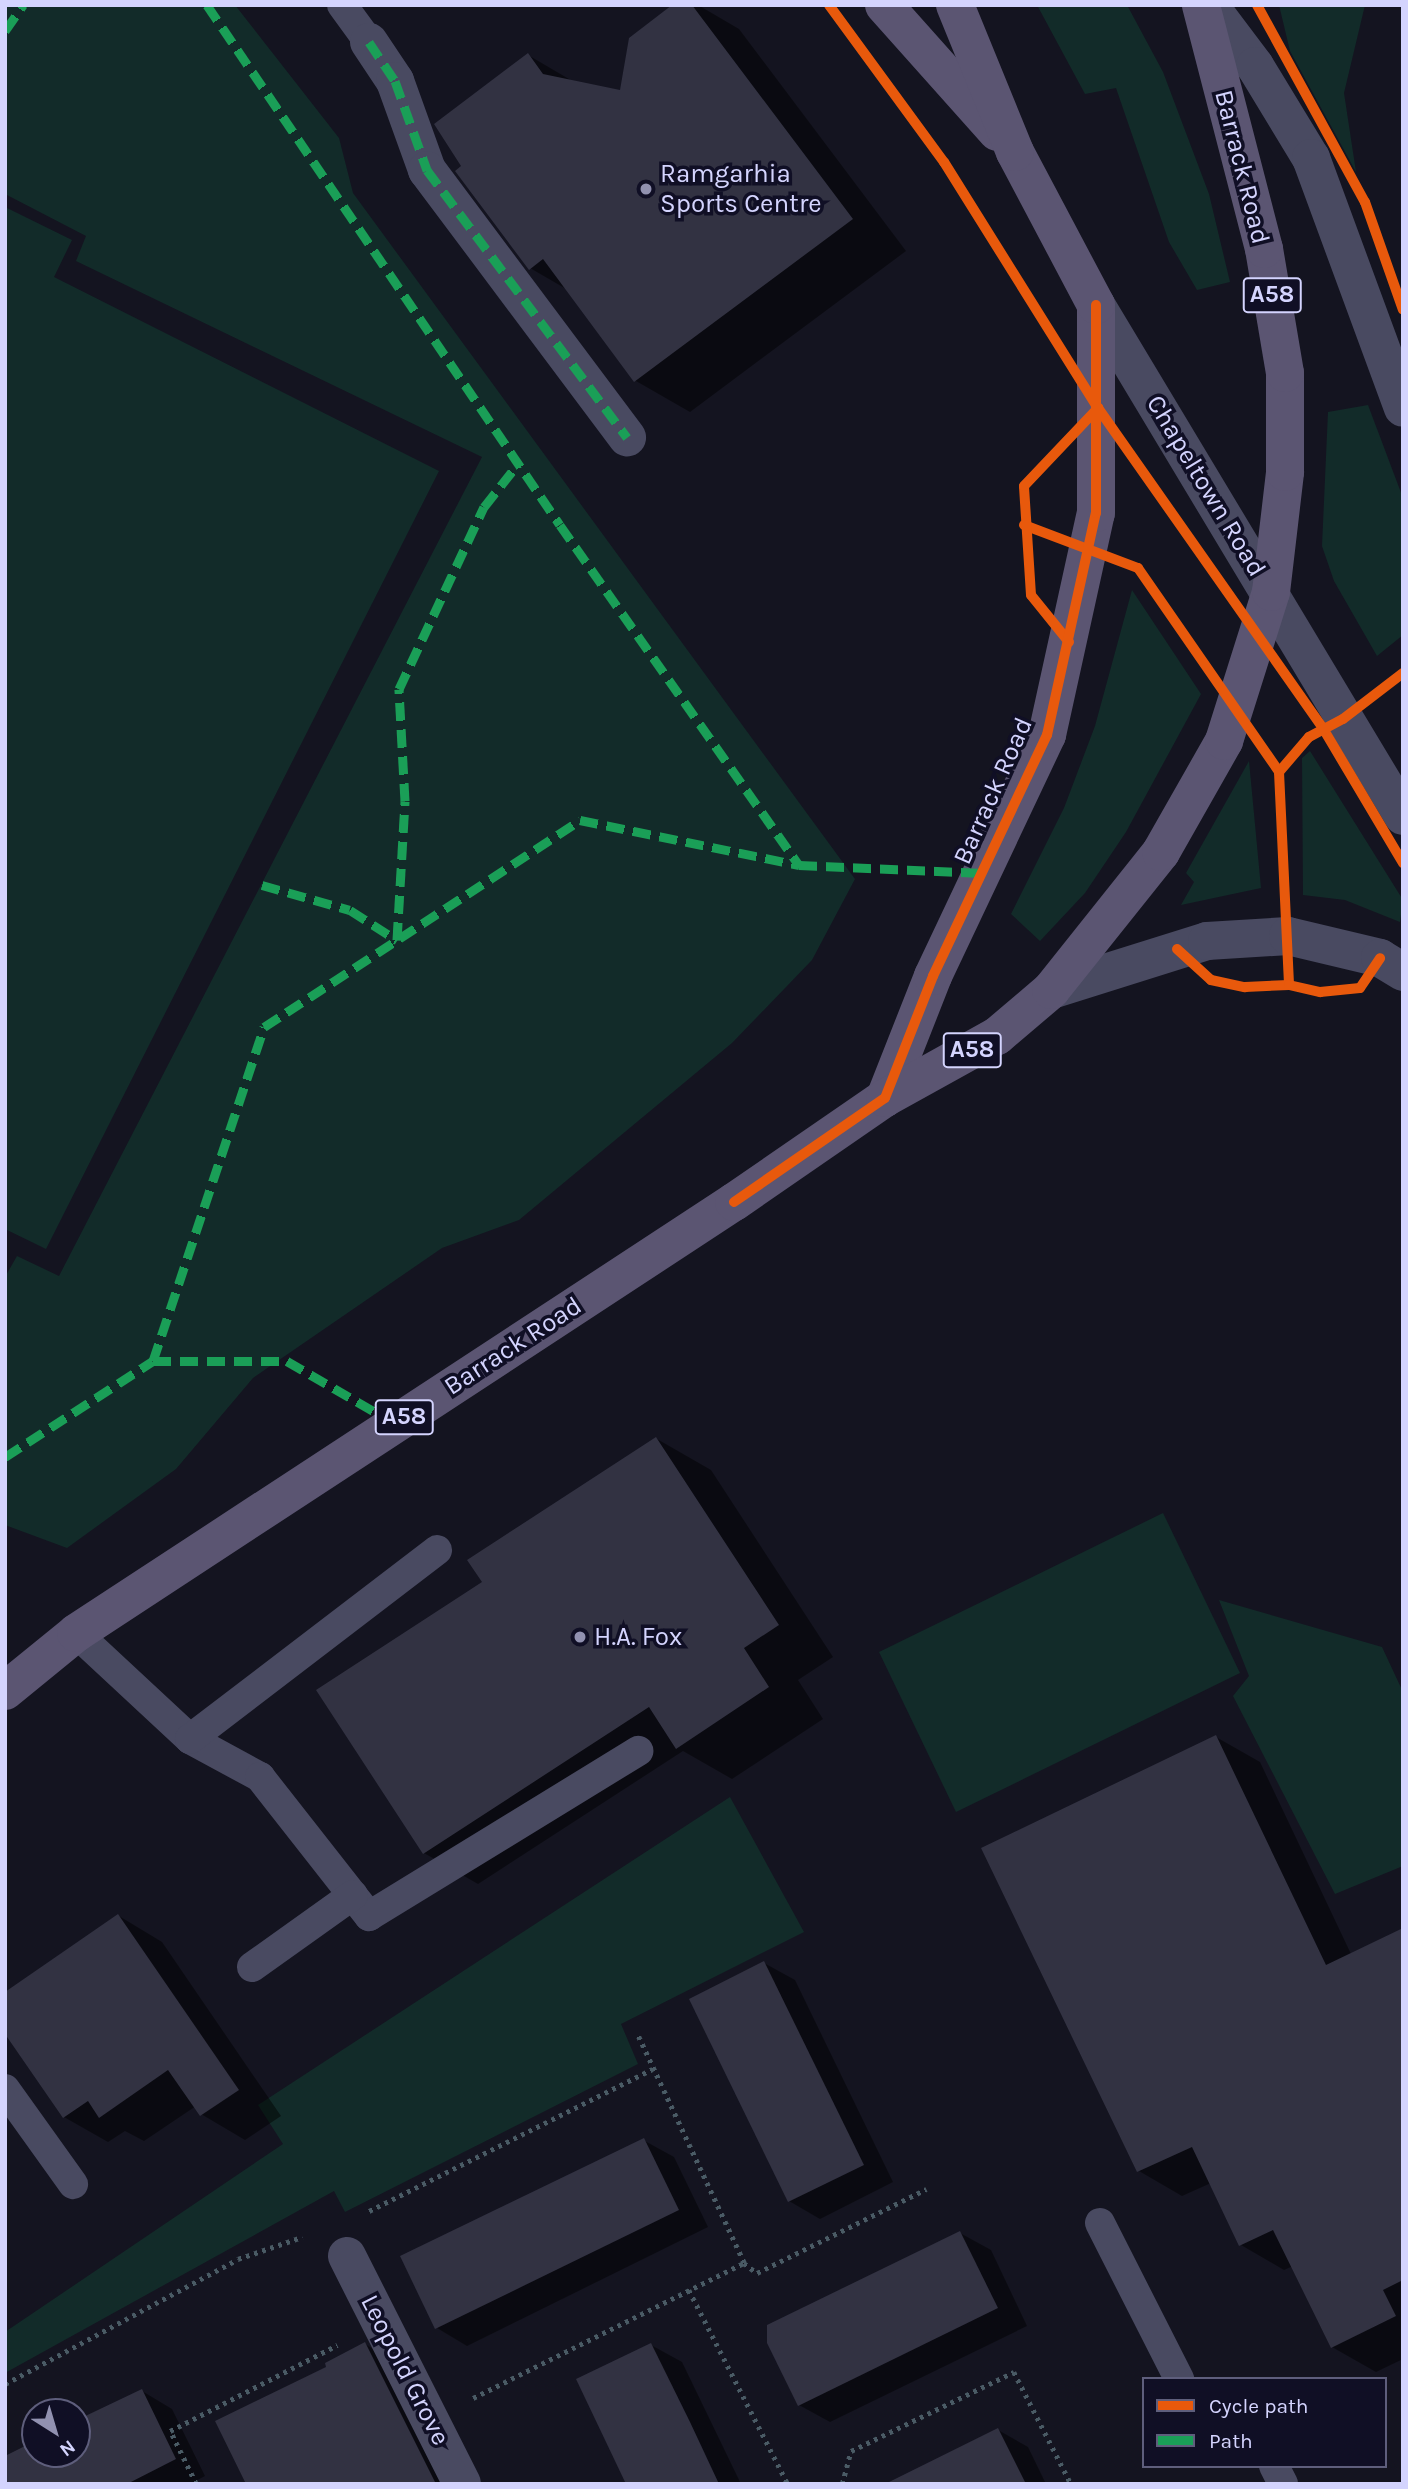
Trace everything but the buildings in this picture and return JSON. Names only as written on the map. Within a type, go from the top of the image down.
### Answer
[{"type":"main road","name":"A58","points":[[884,5],[1015,152]]},
{"type":"main road","name":"A58","points":[[955,5],[1015,152]]},
{"type":"main road","name":"Barrack Road","points":[[5,1691],[76,1633],[722,1210],[885,1098],[997,1036],[1051,989],[1161,852],[1224,741],[1271,592],[1285,472],[1285,373],[1264,249],[1201,5]]},
{"type":"main road","name":"Chapeltown Road","points":[[1015,152],[1096,305]]},
{"type":"main road","name":"Barrack Road","points":[[885,1098],[933,976],[1046,735],[1096,513],[1096,305]]},
{"type":"street","points":[[1209,5],[1255,65],[1311,158],[1403,408]]},
{"type":"street","points":[[369,42],[395,81],[428,170],[627,437]]},
{"type":"street","name":"Chapeltown Road","points":[[1096,305],[1271,592],[1403,816]]},
{"type":"street","points":[[1051,989],[1207,941],[1288,936],[1380,958],[1403,972]]},
{"type":"street","name":"Leopold Grove","points":[[347,2256],[462,2484]]},
{"type":"lane","points":[[342,5],[369,42]]},
{"type":"lane","points":[[190,1739],[437,1550]]},
{"type":"lane","points":[[76,1633],[190,1739],[260,1777],[369,1916],[638,1751]]},
{"type":"lane","points":[[252,1967],[353,1895]]},
{"type":"lane","points":[[5,2089],[73,2184]]},
{"type":"lane","points":[[1100,2223],[1178,2377]]},
{"type":"lane","points":[[1275,2468],[1283,2484]]},
{"type":"path","points":[[637,2034],[744,2263],[757,2273],[926,2189]]},
{"type":"path","points":[[430,2419],[744,2263]]},
{"type":"path","points":[[689,2290],[788,2484]]},
{"type":"path","points":[[196,2484],[170,2431],[380,2323]]},
{"type":"path","points":[[842,2484],[851,2451],[1014,2372],[1071,2484]]},
{"type":"green space","points":[[5,5],[235,5],[339,138],[353,193],[855,879],[812,960],[732,1043],[519,1220],[442,1248],[253,1378],[176,1469],[67,1548],[5,1525],[5,1277],[17,1256],[59,1276],[482,457],[76,261],[86,236],[5,194]]},
{"type":"green space","points":[[1037,5],[1127,5],[1163,72],[1209,194],[1230,282],[1197,290],[1169,242],[1116,88],[1085,94]]},
{"type":"green space","points":[[1279,5],[1365,5],[1344,93],[1356,172],[1290,51]]},
{"type":"green space","points":[[5,207],[72,240],[54,277],[439,471],[46,1249],[5,1229]]},
{"type":"green space","points":[[1368,405],[1403,498],[1403,635],[1377,656],[1334,581],[1322,546],[1328,412]]},
{"type":"green space","points":[[1132,590],[1201,694],[1126,832],[1085,893],[1040,941],[1011,914],[1064,808],[1095,726]]},
{"type":"green space","points":[[1310,751],[1403,900],[1400,922],[1345,900],[1303,895],[1302,758]]},
{"type":"green space","points":[[1249,761],[1261,888],[1181,905],[1194,882],[1186,873]]},
{"type":"green space","points":[[1163,1513],[1240,1673],[956,1812],[879,1652]]},
{"type":"green space","points":[[1219,1600],[1382,1647],[1403,1692],[1403,1866],[1335,1894],[1233,1696],[1249,1676]]},
{"type":"green space","points":[[730,1797],[804,1932],[621,2024],[638,2064],[345,2212],[334,2191],[5,2373],[5,2332],[283,2144],[258,2105]]},
{"type":"marked path","points":[[5,31],[23,5]]},
{"type":"marked path","points":[[207,5],[560,525],[799,865]]},
{"type":"marked path","points":[[369,42],[395,81],[427,170],[627,437]]},
{"type":"marked path","points":[[262,885],[350,910],[397,940],[405,801],[399,689],[484,507],[518,464]]},
{"type":"marked path","points":[[5,1457],[153,1361],[264,1027],[580,820],[799,865],[983,873]]},
{"type":"marked path","points":[[153,1361],[287,1361],[394,1423]]},
{"type":"cycle path","points":[[829,5],[944,162],[1098,408],[1324,730],[1403,863]]},
{"type":"cycle path","points":[[1257,5],[1365,202],[1403,310]]},
{"type":"cycle path","points":[[734,1202],[885,1098],[933,976],[1047,735],[1096,513],[1096,305]]},
{"type":"cycle path","points":[[1069,642],[1031,595],[1024,486],[1098,408]]},
{"type":"cycle path","points":[[1024,525],[1138,568],[1279,772],[1289,985]]},
{"type":"cycle path","points":[[1279,772],[1309,737],[1343,719],[1403,673]]},
{"type":"cycle path","points":[[1177,949],[1211,980],[1245,987],[1289,985],[1320,992],[1360,988],[1380,958]]},
{"type":"place","name":"Ramgarhia Sports Centre","points":[[646,189]]},
{"type":"place","name":"H.A. Fox","points":[[580,1637]]}]
